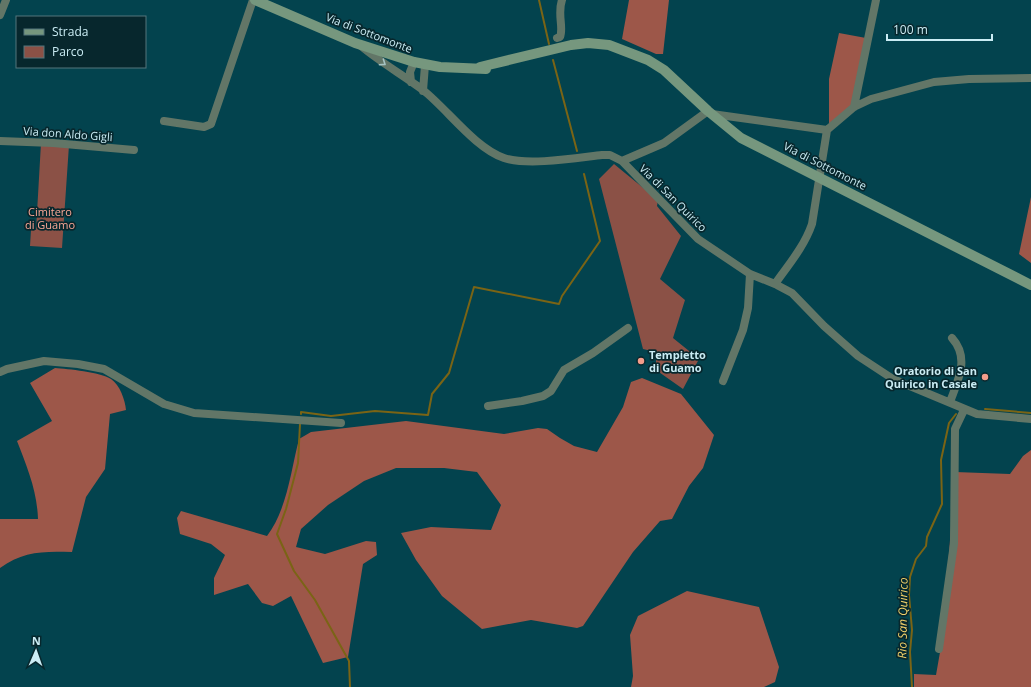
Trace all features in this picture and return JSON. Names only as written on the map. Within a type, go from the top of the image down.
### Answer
[{"type":"main road","name":"Via di Sottomonte","points":[[254,0],[357,43],[425,65],[452,68],[504,68],[579,49],[623,50]]},
{"type":"main road","name":"Via di Sottomonte","points":[[480,67],[554,42],[609,44],[648,60],[664,70],[741,138],[1031,285]]},
{"type":"street","points":[[0,15],[6,0]]},
{"type":"street","points":[[164,121],[204,127],[211,124],[254,0]]},
{"type":"street","points":[[554,42],[560,37],[561,31],[559,14],[562,0]]},
{"type":"street","points":[[854,107],[876,0]]},
{"type":"street","name":"Via di San Quirico","points":[[357,43],[423,91],[484,147],[504,158],[516,161],[610,155],[622,162],[698,240],[750,274],[792,293],[824,326],[858,356],[893,378],[950,402],[964,410],[977,414],[1031,419]]},
{"type":"street","points":[[411,82],[410,72],[414,62]]},
{"type":"street","points":[[423,91],[425,65]]},
{"type":"street","points":[[775,284],[800,249],[812,224],[826,130],[854,107],[879,97],[934,82],[970,78],[1031,78]]},
{"type":"street","points":[[622,162],[664,144],[710,112],[826,130]]},
{"type":"street","name":"Via don Aldo Gigli","points":[[0,141],[53,142],[134,150]]},
{"type":"street","points":[[723,381],[743,330],[748,308],[750,274]]},
{"type":"street","points":[[488,406],[543,396],[551,391],[564,370],[605,345],[628,328]]},
{"type":"street","points":[[950,402],[961,372],[962,359],[960,350],[952,338]]},
{"type":"street","points":[[0,372],[7,368],[44,361],[78,364],[104,369],[164,404],[194,413],[341,423]]},
{"type":"street","points":[[939,649],[954,544],[955,429],[964,410]]},
{"type":"green space","name":"Cimitero di Guamo","points":[[41,143],[69,145],[62,248],[30,246],[31,230],[36,230]]},
{"type":"green space","points":[[614,164],[658,200],[657,206],[681,236],[660,279],[685,300],[673,338],[699,359],[683,389],[656,370],[656,352],[643,349],[599,179]]},
{"type":"shaded area","points":[[629,0],[669,0],[663,54],[656,54],[622,39]]},
{"type":"shaded area","points":[[839,33],[866,38],[855,103],[829,124],[829,79]]},
{"type":"shaded area","points":[[1031,197],[1031,263],[1019,254]]},
{"type":"shaded area","points":[[55,368],[92,373],[111,379],[122,393],[126,410],[110,414],[105,469],[86,497],[72,552],[34,553],[17,558],[0,568],[0,519],[38,519],[34,488],[17,441],[52,421],[30,383]]},
{"type":"shaded area","points":[[642,378],[681,394],[714,435],[703,468],[689,486],[672,519],[660,521],[633,552],[583,626],[577,628],[531,620],[482,629],[442,596],[416,560],[401,533],[431,527],[491,530],[501,505],[477,472],[444,468],[396,468],[364,481],[328,505],[301,529],[296,547],[325,554],[366,541],[376,542],[377,555],[363,564],[348,657],[323,663],[291,596],[273,606],[262,603],[248,584],[214,595],[214,578],[225,555],[211,544],[180,534],[177,518],[181,511],[267,536],[274,526],[284,502],[299,439],[311,432],[406,421],[504,434],[538,428],[547,429],[574,446],[597,452],[623,407],[631,382]]},
{"type":"shaded area","points":[[1031,450],[1031,687],[914,687],[914,674],[936,675],[943,635],[955,472],[1010,474],[1023,456]]},
{"type":"shaded area","points":[[687,591],[759,607],[779,667],[775,682],[764,687],[631,687],[633,676],[630,635],[638,616]]},
{"type":"waterway","points":[[539,0],[549,44]]},
{"type":"waterway","points":[[553,60],[577,151]]},
{"type":"waterway","points":[[301,414],[301,412],[331,416],[375,411],[428,415],[432,394],[449,373],[474,287],[559,304],[562,296],[600,241],[584,174]]},
{"type":"waterway","name":"Rio San Quirico","points":[[985,409],[1031,413]]},
{"type":"waterway","name":"Rio San Quirico","points":[[912,687],[910,652],[912,630],[909,595],[910,577],[916,559],[926,546],[927,537],[942,504],[941,460],[949,423],[956,414]]},
{"type":"waterway","points":[[300,424],[298,463],[286,509],[277,534],[294,571],[315,600],[349,661],[350,687]]},
{"type":"place","name":"Tempietto di Guamo","points":[[641,361]]},
{"type":"place","name":"Oratorio di San Quirico in Casale","points":[[985,377]]}]
